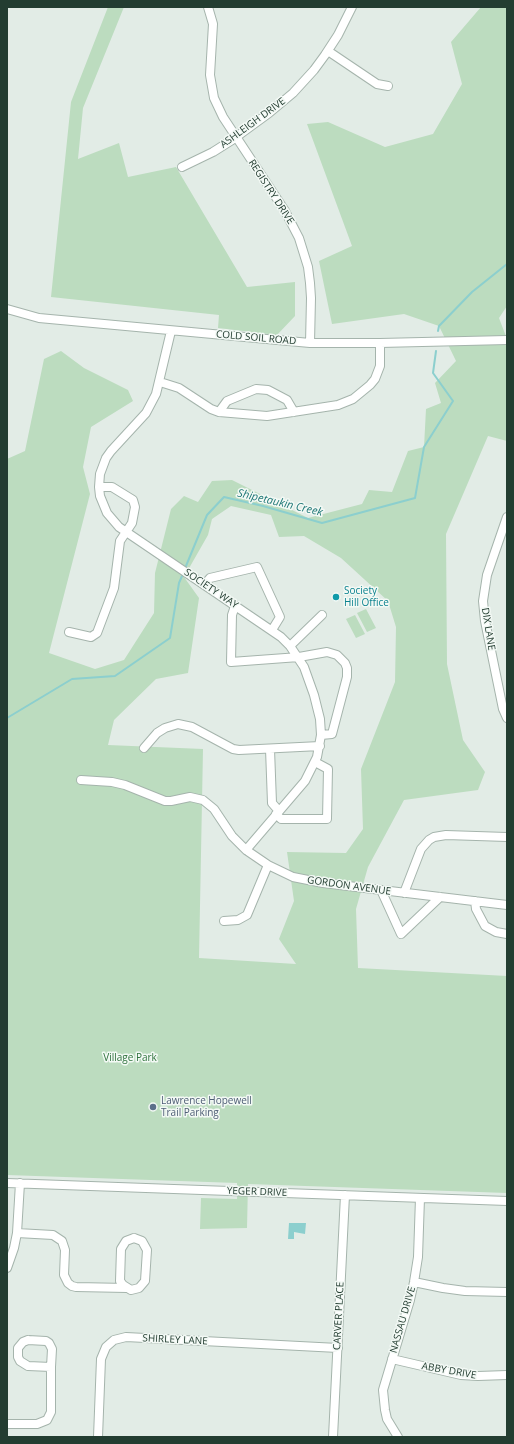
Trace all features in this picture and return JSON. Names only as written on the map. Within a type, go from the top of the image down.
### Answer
[{"type":"street","name":"REGISTRY DRIVE","points":[[208,7],[213,24],[210,62],[211,87],[218,108],[236,138],[285,210],[299,238],[308,267],[310,282],[310,343]]},
{"type":"street","name":"ASHLEIGH DRIVE","points":[[182,167],[213,152],[236,138],[293,93],[314,70],[328,51],[352,7]]},
{"type":"street","points":[[328,51],[377,84],[388,86]]},
{"type":"street","name":"COLD SOIL ROAD","points":[[7,309],[39,318],[310,343],[507,340]]},
{"type":"street","name":"SOCIETY WAY","points":[[171,331],[156,394],[146,413],[106,458],[100,474],[99,487],[103,505],[113,521],[126,532],[272,630],[290,646],[304,667],[314,695],[320,720],[320,746],[315,762],[305,780],[246,850]]},
{"type":"street","points":[[160,382],[179,388],[210,409],[219,412],[267,416],[338,405],[357,396],[370,385],[378,374],[381,359],[380,343]]},
{"type":"street","points":[[219,412],[227,401],[256,389],[268,390],[287,400],[294,412]]},
{"type":"street","points":[[69,632],[91,637],[97,633],[114,588],[120,541],[132,523],[135,503],[133,500],[112,487],[99,487]]},
{"type":"street","name":"DIX LANE","points":[[506,522],[487,575],[484,601],[485,621],[503,709],[507,718]]},
{"type":"street","points":[[204,585],[210,578],[257,567],[280,616],[272,630]]},
{"type":"street","points":[[235,606],[232,615],[231,662],[299,658],[327,652],[332,653],[342,659],[347,668],[347,677],[332,734],[321,735]]},
{"type":"street","points":[[290,646],[322,615]]},
{"type":"street","points":[[144,748],[157,733],[165,728],[178,724],[192,727],[233,749],[239,750],[320,746]]},
{"type":"street","points":[[270,749],[272,803],[282,819],[327,819],[328,769],[315,762]]},
{"type":"street","name":"GORDON AVENUE","points":[[81,780],[112,782],[125,785],[165,801],[190,797],[203,800],[214,809],[232,836],[246,850],[268,865],[293,877],[308,881],[507,905]]},
{"type":"street","points":[[404,893],[421,850],[429,840],[434,837],[446,835],[507,837]]},
{"type":"street","points":[[224,921],[238,920],[247,915],[268,865]]},
{"type":"street","points":[[381,890],[401,934],[440,897]]},
{"type":"street","points":[[475,902],[476,909],[486,926],[496,932],[507,934]]},
{"type":"street","name":"YEGER DRIVE","points":[[7,1183],[507,1201]]},
{"type":"street","points":[[7,1268],[14,1248],[17,1233],[20,1184]]},
{"type":"street","name":"CARVER PLACE","points":[[332,1437],[338,1348],[345,1195]]},
{"type":"street","name":"NASSAU DRIVE","points":[[398,1437],[388,1419],[383,1400],[385,1383],[414,1282],[418,1257],[420,1198]]},
{"type":"street","points":[[17,1233],[53,1235],[62,1240],[65,1250],[64,1275],[68,1283],[72,1286],[126,1288],[135,1290],[143,1285],[145,1280],[147,1250],[146,1245],[138,1239],[130,1239],[126,1241],[121,1249],[120,1277],[126,1288]]},
{"type":"street","points":[[414,1282],[465,1291],[507,1292]]},
{"type":"street","name":"SHIRLEY LANE","points":[[98,1437],[101,1359],[106,1347],[114,1340],[126,1337],[338,1348]]},
{"type":"street","points":[[7,1424],[38,1424],[46,1420],[51,1412],[52,1349],[46,1341],[30,1340],[23,1342],[20,1345],[17,1352],[18,1357],[23,1364],[28,1366],[51,1367]]},
{"type":"street","name":"ABBY DRIVE","points":[[392,1359],[461,1375],[507,1375]]},
{"type":"green space","points":[[108,7],[124,7],[83,108],[78,159],[119,143],[128,177],[176,167],[247,287],[295,282],[295,316],[277,335],[218,328],[219,315],[51,297],[71,102]]},
{"type":"green space","name":"Village Park","points":[[481,7],[507,7],[507,306],[499,318],[507,339],[507,441],[488,436],[446,534],[447,664],[463,740],[485,772],[478,790],[404,800],[368,867],[356,909],[358,968],[507,976],[507,1193],[248,1184],[247,1228],[200,1229],[201,1198],[237,1199],[237,1183],[7,1175],[7,459],[25,451],[44,359],[61,351],[84,368],[128,390],[133,401],[91,427],[83,467],[90,494],[49,653],[95,669],[124,660],[154,613],[155,573],[171,509],[184,496],[198,502],[212,481],[232,480],[308,518],[362,504],[369,490],[392,492],[408,451],[424,447],[426,409],[441,403],[435,383],[456,361],[439,326],[404,314],[332,324],[319,261],[352,246],[307,124],[328,122],[385,147],[433,134],[462,84],[451,42]],"holes":[[[231,506],[271,515],[279,537],[304,536],[341,558],[388,601],[396,627],[395,682],[361,769],[363,829],[346,853],[287,852],[294,901],[279,939],[296,964],[199,958],[203,749],[108,745],[114,720],[156,679],[188,673],[199,598],[184,577],[208,535],[212,519]]]},
{"type":"green space","points":[[366,609],[376,628],[367,632],[357,613]]},
{"type":"green space","points":[[355,615],[365,634],[356,638],[346,619]]},
{"type":"water","points":[[289,1223],[306,1223],[305,1234],[294,1232],[294,1239],[288,1239]]},
{"type":"waterway","name":"Shipetaukin Creek","points":[[438,331],[439,326],[472,292],[507,264]]},
{"type":"waterway","name":"Shipetaukin Creek","points":[[186,566],[207,515],[224,497],[263,506],[322,523],[415,498],[424,447],[453,401],[433,373],[436,351]]},
{"type":"waterway","name":"Shipetaukin Creek","points":[[7,718],[72,679],[115,676],[170,638],[179,583],[182,576]]},
{"type":"place","name":"Society Hill Office","points":[[336,597]]},
{"type":"place","name":"Lawrence Hopewell Trail Parking","points":[[153,1107]]}]
